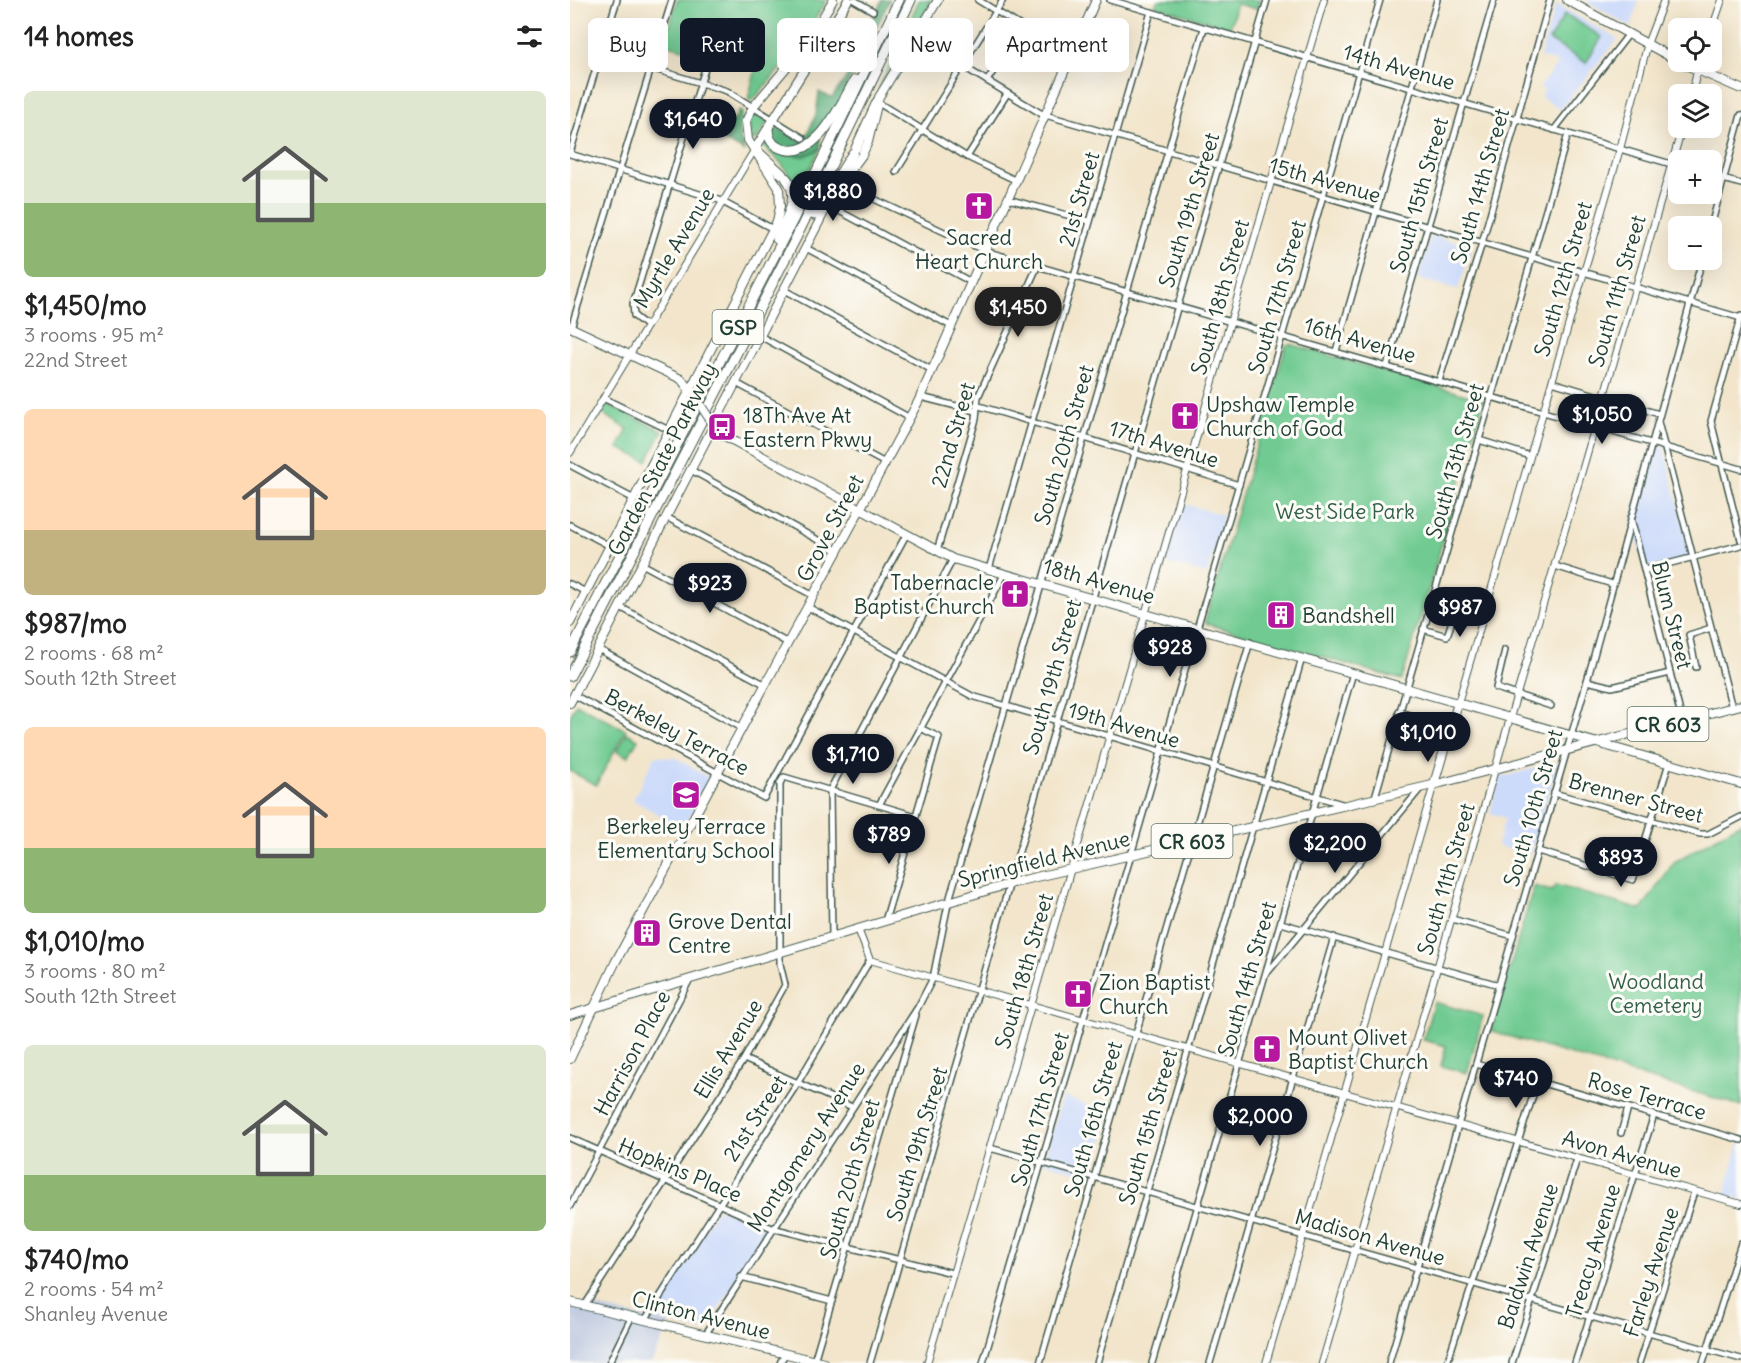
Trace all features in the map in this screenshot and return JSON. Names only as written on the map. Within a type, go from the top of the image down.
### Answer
[{"type":"highway","name":"Garden State Parkway","points":[[570,652],[748,308],[899,0]]},
{"type":"highway","name":"Garden State Parkway","points":[[570,676],[777,276],[911,0]]},
{"type":"highway","points":[[771,124],[770,140],[779,148],[796,149],[813,142],[831,121],[885,29]]},
{"type":"highway","points":[[777,276],[854,150],[877,102]]},
{"type":"highway","points":[[748,308],[793,199],[793,187],[755,149]]},
{"type":"highway","points":[[570,681],[582,653]]},
{"type":"main road","points":[[821,18],[833,0]]},
{"type":"main road","name":"Myrtle Avenue","points":[[837,18],[848,0]]},
{"type":"main road","points":[[928,18],[938,0]]},
{"type":"main road","name":"Grove Street","points":[[1088,18],[1096,0]]},
{"type":"main road","points":[[1567,0],[1668,56]]},
{"type":"main road","points":[[570,623],[669,430],[692,392],[773,230],[780,210],[780,191],[748,140],[745,126],[753,107],[783,72]]},
{"type":"main road","name":"Myrtle Avenue","points":[[755,149],[804,72]]},
{"type":"main road","points":[[570,703],[691,470],[712,423],[736,383],[828,205],[840,183],[864,151],[877,102],[895,72]]},
{"type":"main road","name":"Grove Street","points":[[570,1059],[615,963],[921,397],[1064,72]]},
{"type":"main road","points":[[1709,72],[1741,89]]},
{"type":"main road","name":"18th Avenue","points":[[570,328],[681,379],[721,434],[953,559],[1741,784]]},
{"type":"main road","name":"South 12th Street","points":[[1434,784],[1458,703]]},
{"type":"main road","name":"Springfield Avenue","points":[[570,1015],[1009,884],[1496,769],[1738,705]]},
{"type":"main road","name":"Clinton Avenue","points":[[570,1302],[819,1362]]},
{"type":"street","points":[[617,0],[570,154],[723,202],[773,230]]},
{"type":"street","points":[[666,18],[672,0]]},
{"type":"street","points":[[854,0],[873,12]]},
{"type":"street","points":[[978,0],[1007,18]]},
{"type":"street","points":[[973,48],[1002,0]]},
{"type":"street","name":"14th Avenue","points":[[1110,0],[1668,163]]},
{"type":"street","name":"South 19th Street","points":[[870,1363],[1268,0]]},
{"type":"street","name":"South 18th Street","points":[[927,1363],[1324,0]]},
{"type":"street","name":"South 17th Street","points":[[983,1363],[1380,0]]},
{"type":"street","points":[[1335,351],[1437,0]]},
{"type":"street","name":"South 15th Street","points":[[1387,366],[1494,0]]},
{"type":"street","name":"South 14th Street","points":[[1440,381],[1551,0]]},
{"type":"street","name":"South 12th Street","points":[[1458,703],[1648,46],[1664,0]]},
{"type":"street","points":[[1716,18],[1722,0]]},
{"type":"street","name":"21st Street","points":[[989,569],[1151,12]]},
{"type":"street","name":"South 20th Street","points":[[933,978],[948,902],[1204,28]]},
{"type":"street","points":[[1554,130],[1628,35]]},
{"type":"street","points":[[570,328],[650,72]]},
{"type":"street","points":[[664,72],[729,92],[753,107],[771,124],[803,138]]},
{"type":"street","points":[[647,326],[634,316],[632,307],[704,72]]},
{"type":"street","points":[[896,172],[958,72]]},
{"type":"street","name":"15th Avenue","points":[[972,72],[1045,115],[1741,317]]},
{"type":"street","points":[[987,81],[993,72]]},
{"type":"street","points":[[968,157],[1007,94]]},
{"type":"street","points":[[877,102],[968,157],[1017,181]]},
{"type":"street","points":[[1714,216],[1741,116]]},
{"type":"street","name":"South 13th Street","points":[[1375,797],[1568,134]]},
{"type":"street","name":"Myrtle Avenue","points":[[570,453],[573,443],[630,355],[755,149]]},
{"type":"street","points":[[1724,179],[1741,184]]},
{"type":"street","name":"16th Avenue","points":[[840,183],[985,251],[1231,320],[1741,469]]},
{"type":"street","name":"South 11th Street","points":[[1322,1363],[1635,287],[1668,186]]},
{"type":"street","points":[[1008,199],[1089,221]]},
{"type":"street","points":[[828,205],[971,282]]},
{"type":"street","points":[[806,248],[951,326]]},
{"type":"street","name":"22nd Street","points":[[937,551],[976,408],[1038,265]]},
{"type":"street","name":"South 10th Street","points":[[1389,1363],[1587,681],[1699,270]]},
{"type":"street","points":[[784,290],[932,370]]},
{"type":"street","points":[[1644,570],[1741,542],[1711,421],[1741,317]]},
{"type":"street","points":[[760,336],[910,418]]},
{"type":"street","points":[[1552,382],[1659,417],[1663,446],[1711,628],[1738,705]]},
{"type":"street","points":[[736,383],[885,464]]},
{"type":"street","name":"17th Avenue","points":[[921,397],[1032,420],[1239,485]]},
{"type":"street","points":[[603,398],[669,430]]},
{"type":"street","points":[[1479,440],[1530,456]]},
{"type":"street","points":[[570,465],[634,499]]},
{"type":"street","points":[[691,470],[838,551]]},
{"type":"street","points":[[666,517],[814,596]]},
{"type":"street","name":"Blum Street","points":[[1631,518],[1682,720]]},
{"type":"street","points":[[570,525],[610,546]]},
{"type":"street","points":[[854,632],[906,535]]},
{"type":"street","points":[[832,937],[830,790],[953,559]]},
{"type":"street","points":[[642,564],[788,643]]},
{"type":"street","points":[[1555,566],[1612,584]]},
{"type":"street","points":[[879,805],[1005,573]]},
{"type":"street","points":[[570,584],[586,592]]},
{"type":"street","points":[[1423,629],[1447,636],[1460,597],[1486,604]]},
{"type":"street","points":[[620,607],[766,685]]},
{"type":"street","name":"19th Avenue","points":[[808,607],[972,696],[1004,708],[1344,805]]},
{"type":"street","points":[[1696,668],[1689,635],[1711,628]]},
{"type":"street","name":"Berkeley Terrace","points":[[574,695],[764,798],[854,632]]},
{"type":"street","name":"South 16th Street","points":[[1040,1363],[1250,642]]},
{"type":"street","points":[[598,649],[742,728]]},
{"type":"street","points":[[1505,650],[1494,686],[1551,706]]},
{"type":"street","name":"South 15th Street","points":[[1096,1363],[1302,658]]},
{"type":"street","name":"South 14th Street","points":[[1152,1363],[1353,673]]},
{"type":"street","points":[[1587,681],[1612,687],[1670,673]]},
{"type":"street","points":[[1399,712],[1438,723]]},
{"type":"street","points":[[885,921],[939,737],[920,728]]},
{"type":"street","points":[[1538,851],[1633,880],[1669,763]]},
{"type":"street","name":"Ellis Avenue","points":[[585,1305],[663,1181],[744,1059],[785,986],[780,952],[780,783],[784,777],[830,790]]},
{"type":"street","name":"South 12th Street","points":[[1266,1363],[1434,784]]},
{"type":"street","points":[[1266,974],[1422,787]]},
{"type":"street","points":[[830,790],[916,816]]},
{"type":"street","name":"Brenner Street","points":[[1554,793],[1708,834],[1741,817]]},
{"type":"street","points":[[1452,919],[1513,936]]},
{"type":"street","points":[[1281,923],[1499,985]]},
{"type":"street","points":[[858,929],[870,960]]},
{"type":"street","points":[[1210,1363],[1334,938]]},
{"type":"street","name":"21st Street","points":[[645,1320],[797,1084],[870,960]]},
{"type":"street","name":"Avon Avenue","points":[[870,960],[1741,1204]]},
{"type":"street","name":"Montgomery Avenue","points":[[705,1335],[772,1227],[918,1007],[933,978]]},
{"type":"street","name":"Harrison Place","points":[[570,1206],[689,979]]},
{"type":"street","name":"South 20th Street","points":[[819,1362],[832,1301],[918,1007]]},
{"type":"street","points":[[744,1059],[852,1107]]},
{"type":"street","name":"Rose Terrace","points":[[1476,1065],[1741,1140]]},
{"type":"street","points":[[1447,1363],[1537,1083]]},
{"type":"street","points":[[1621,1133],[1628,1108]]},
{"type":"street","name":"Treacy Avenue","points":[[1575,1363],[1654,1115]]},
{"type":"street","name":"Hopkins Place","points":[[570,1138],[598,1153],[772,1227],[952,1273]]},
{"type":"street","name":"Madison Avenue","points":[[990,1148],[1741,1359]]},
{"type":"street","name":"Baldwin Avenue","points":[[1512,1363],[1577,1159]]},
{"type":"street","name":"Farley Avenue","points":[[1639,1363],[1694,1192]]},
{"type":"street","points":[[1703,1363],[1741,1243]]},
{"type":"street","points":[[741,1277],[832,1301]]},
{"type":"street","points":[[609,1363],[632,1316]]},
{"type":"street","points":[[780,1363],[785,1354]]},
{"type":"shaded area","points":[[1585,0],[1639,0],[1631,27]]},
{"type":"shaded area","points":[[1556,4],[1618,39],[1560,110],[1540,96],[1545,91],[1540,87],[1558,63],[1540,57]]},
{"type":"shaded area","points":[[1431,235],[1472,247],[1458,290],[1418,279]]},
{"type":"shaded area","points":[[1652,443],[1663,446],[1692,557],[1644,569],[1632,518]]},
{"type":"shaded area","points":[[1184,504],[1224,515],[1207,574],[1166,563]]},
{"type":"shaded area","points":[[655,756],[676,758],[710,778],[684,829],[633,800]]},
{"type":"shaded area","points":[[1558,762],[1530,855],[1497,846],[1505,818],[1490,813],[1499,778]]},
{"type":"shaded area","points":[[1063,1096],[1110,1114],[1092,1176],[1043,1162]]},
{"type":"shaded area","points":[[1739,1143],[1741,1143],[1741,1199],[1725,1194]]},
{"type":"shaded area","points":[[718,1208],[770,1229],[704,1331],[650,1318]]},
{"type":"shaded area","points":[[570,1301],[670,1324],[651,1363],[570,1363]]},
{"type":"green space","points":[[677,0],[827,0],[816,18],[777,18],[777,72],[752,101],[748,99],[755,72],[765,72],[765,18],[680,18],[680,48],[668,45],[668,30]]},
{"type":"green space","points":[[882,0],[890,0],[877,26],[877,18],[874,18]]},
{"type":"green space","points":[[919,0],[932,0],[921,18],[911,18]]},
{"type":"green space","points":[[1158,0],[1260,0],[1257,9],[1237,4],[1230,28],[1155,6]]},
{"type":"green space","points":[[1565,14],[1602,37],[1586,63],[1549,40]]},
{"type":"green space","points":[[889,65],[889,71],[878,89]]},
{"type":"green space","points":[[849,72],[854,72],[834,111],[820,131],[820,149],[798,156],[768,141],[775,127],[804,142],[816,114],[819,92],[832,98]]},
{"type":"green space","points":[[739,110],[742,112],[739,133],[744,151],[721,139],[723,125],[713,122],[715,116],[733,122]]},
{"type":"green space","points":[[753,114],[768,121],[756,141],[752,140],[749,124]]},
{"type":"green space","points":[[768,141],[803,157],[820,149],[799,191],[782,164],[764,147]]},
{"type":"green space","name":"West Side Park","points":[[1290,344],[1484,400],[1402,680],[1207,624],[1205,621],[1286,345]]},
{"type":"green space","points":[[606,404],[663,431],[647,461],[618,448],[628,429],[601,413]]},
{"type":"green space","points":[[576,704],[626,730],[596,785],[570,771],[570,716]]},
{"type":"green space","points":[[627,733],[638,739],[628,757],[617,751]]},
{"type":"green space","name":"Woodland Cemetery","points":[[1741,823],[1741,1106],[1491,1031],[1534,886],[1551,891],[1556,885],[1641,910],[1674,862]]},
{"type":"green space","points":[[1434,1002],[1483,1016],[1467,1073],[1441,1066],[1446,1046],[1423,1040]]},
{"type":"place","name":"Sacred Heart Church","points":[[979,206]]},
{"type":"place","name":"Upshaw Temple Church of God","points":[[1185,416]]},
{"type":"place","name":"18Th Ave At Eastern Pkwy","points":[[722,427]]},
{"type":"place","name":"Tabernacle Baptist Church","points":[[1015,594]]},
{"type":"place","name":"Bandshell","points":[[1281,615]]},
{"type":"place","name":"Berkeley Terrace Elementary School","points":[[686,795]]},
{"type":"place","name":"Grove Dental Centre","points":[[647,933]]},
{"type":"place","name":"Zion Baptist Church","points":[[1078,994]]},
{"type":"place","name":"Mount Olivet Baptist Church","points":[[1267,1049]]}]
